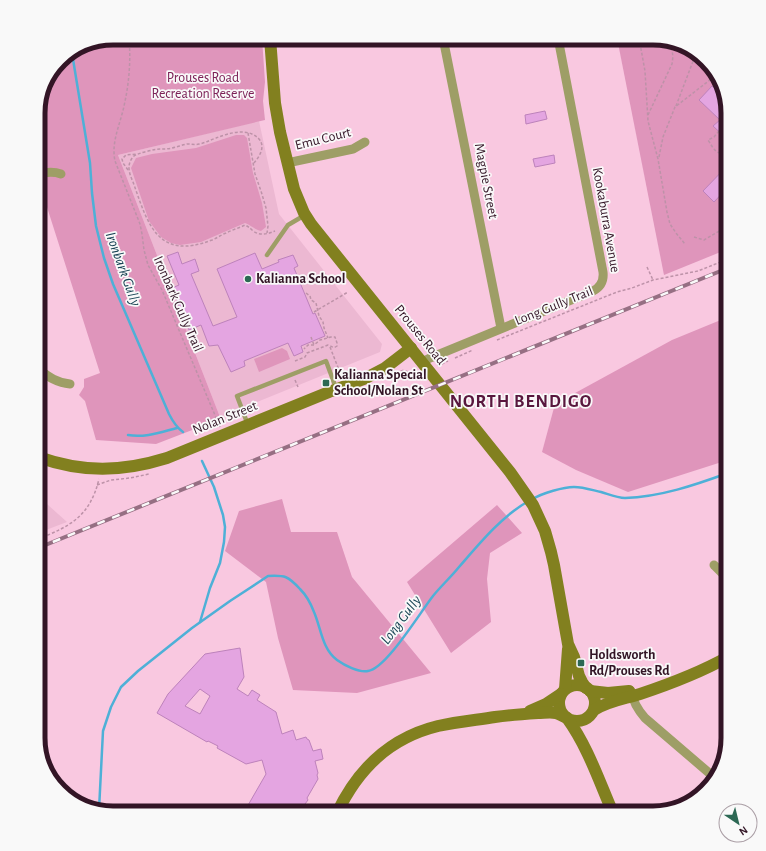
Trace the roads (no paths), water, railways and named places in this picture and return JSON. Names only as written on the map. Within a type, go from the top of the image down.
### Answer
[{"type":"street","name":"Prouses Road","points":[[271,45],[275,103],[280,132],[294,189],[305,215],[510,472],[530,501],[543,526],[552,552],[568,644],[563,692]]},
{"type":"street","name":"Magpie Street","points":[[444,45],[501,328]]},
{"type":"street","name":"Kookaburra Avenue","points":[[422,362],[593,291],[600,286],[604,278],[559,45]]},
{"type":"street","name":"Emu Court","points":[[287,162],[353,149],[365,142]]},
{"type":"street","points":[[45,173],[54,172],[61,174]]},
{"type":"street","name":"Nolan Street","points":[[45,459],[76,468],[99,469],[125,468],[167,458],[364,379],[378,372],[411,348]]},
{"type":"street","points":[[45,374],[53,380],[70,384]]},
{"type":"street","points":[[714,564],[721,571]]},
{"type":"street","name":"Prouses Road","points":[[568,644],[574,657],[579,676],[588,689]]},
{"type":"street","points":[[341,806],[348,792],[364,771],[380,755],[401,740],[412,735],[436,727],[465,721],[524,713],[556,713],[572,721],[582,720],[610,702],[662,685],[699,671],[721,660]]},
{"type":"street","points":[[524,713],[546,704],[575,685],[608,693],[631,694]]},
{"type":"street","points":[[588,689],[595,700],[595,705],[590,714],[586,730],[589,755]]},
{"type":"street","points":[[563,692],[559,700],[561,712],[573,728],[589,755],[610,806]]},
{"type":"street","points":[[631,694],[637,707],[645,718],[711,774]]},
{"type":"lane","points":[[267,255],[288,225],[305,215]]},
{"type":"lane","points":[[248,425],[237,396],[326,361],[336,389]]},
{"type":"waterway","name":"Ironbark Gully","points":[[73,58],[90,163],[96,226],[104,258],[113,284],[169,414],[178,428],[183,432]]},
{"type":"waterway","points":[[128,435],[147,435],[177,428]]},
{"type":"waterway","name":"Ironbark Gully","points":[[200,622],[210,588],[220,563],[225,527],[223,515],[214,487],[202,461]]},
{"type":"waterway","name":"Long Gully","points":[[533,499],[553,491],[574,487],[625,498],[638,497],[677,490],[721,476]]},
{"type":"waterway","name":"Long Gully","points":[[99,804],[103,731],[111,707],[121,687],[138,671],[192,628],[230,601],[268,576],[286,577],[302,591],[308,600],[313,609],[322,638],[332,655],[340,662],[352,668],[360,671],[368,671],[384,661],[403,638],[433,596],[482,540],[508,515],[527,502]]},
{"type":"railway","points":[[45,545],[721,271]]},
{"type":"place","name":"Kalianna School","points":[[248,279]]},
{"type":"place","name":"Kalianna Special School/Nolan St","points":[[326,383]]},
{"type":"place","name":"Holdsworth Rd/Prouses Rd","points":[[581,663]]},
{"type":"district","name":"NORTH BENDIGO","points":[[521,402]]},
{"type":"park label","name":"Prouses Road Recreation Reserve","points":[[203,86]]}]
